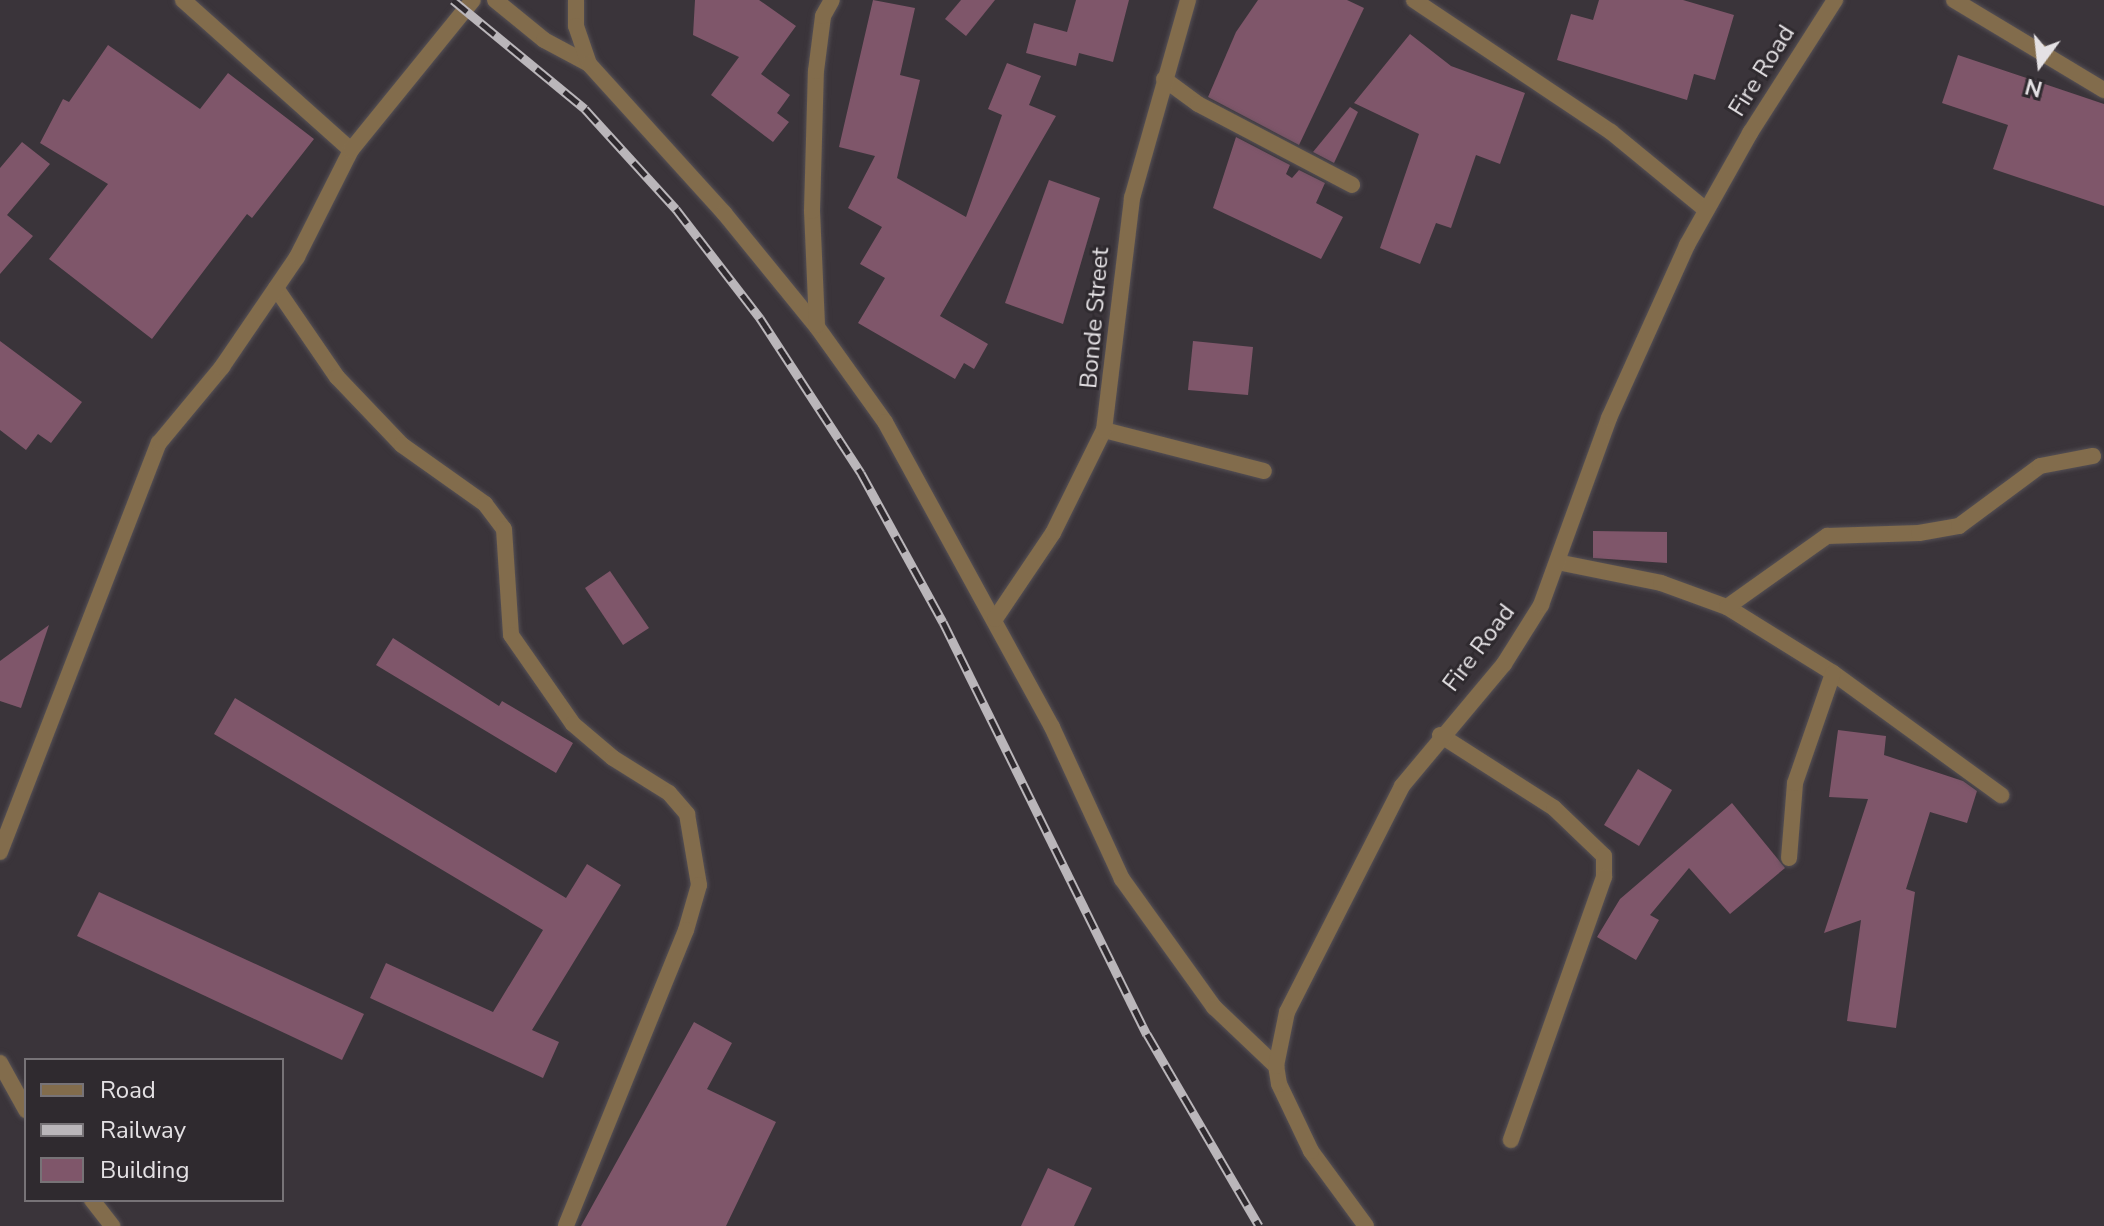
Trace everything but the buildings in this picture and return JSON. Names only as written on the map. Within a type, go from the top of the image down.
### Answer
[{"type":"street","points":[[183,0],[351,150]]},
{"type":"street","points":[[0,852],[159,443],[222,367],[276,288],[351,150],[473,0]]},
{"type":"street","points":[[495,0],[544,40],[589,64],[685,167],[817,327],[885,422],[995,619],[1068,760],[1122,879],[1214,1007],[1276,1066]]},
{"type":"street","points":[[576,0],[576,26],[589,64]]},
{"type":"street","points":[[817,327],[812,211],[816,71],[823,16],[832,0]]},
{"type":"street","name":"Bonde Street","points":[[995,619],[1053,533],[1104,430],[1132,198],[1188,0]]},
{"type":"street","points":[[1414,0],[1611,132],[1706,210]]},
{"type":"street","name":"Fire Road","points":[[1366,1226],[1311,1151],[1290,1113],[1276,1066],[1287,1012],[1300,981],[1402,786],[1440,735],[1523,637],[1557,562],[1630,368],[1706,210],[1835,0]]},
{"type":"street","points":[[1954,0],[2104,90]]},
{"type":"street","points":[[1164,79],[1236,126],[1352,185]]},
{"type":"street","points":[[276,288],[337,377],[369,411],[402,445],[485,504],[504,529],[511,635],[573,724],[613,758],[669,793],[687,814],[699,885],[686,930],[566,1226]]},
{"type":"street","points":[[1104,430],[1264,471]]},
{"type":"street","points":[[1727,607],[1827,536],[1919,533],[1959,526],[2040,466],[2093,456]]},
{"type":"street","points":[[1557,562],[1661,583],[1727,607],[1833,673],[2001,795]]},
{"type":"street","points":[[1789,858],[1795,783],[1833,673]]},
{"type":"street","points":[[1440,735],[1554,808],[1604,856],[1604,877],[1511,1140]]},
{"type":"street","points":[[0,1063],[24,1106]]},
{"type":"street","points":[[94,1202],[112,1226]]},
{"type":"railway","points":[[453,0],[585,109],[676,209],[760,318],[861,473],[943,622],[1147,1034],[1259,1226]]}]
